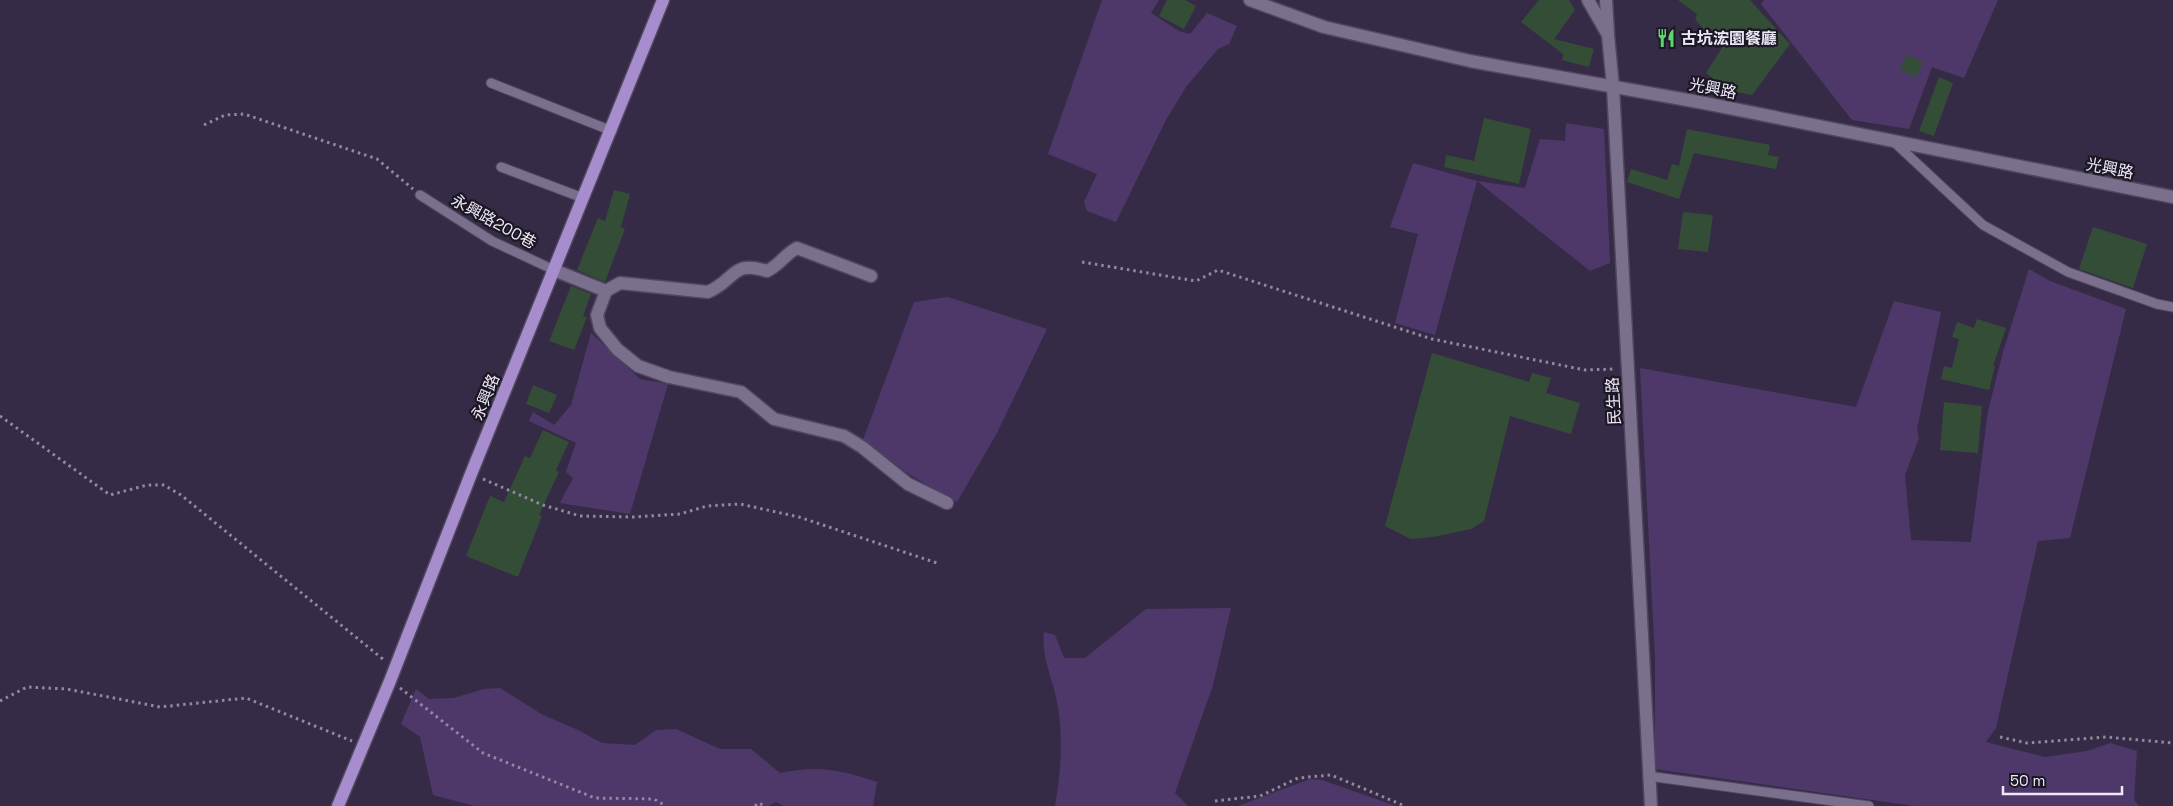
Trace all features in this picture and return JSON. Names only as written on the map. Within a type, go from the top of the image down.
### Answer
[{"type":"main road","name":"永興路","points":[[338,806],[582,198],[612,131],[663,0]]},
{"type":"street","name":"光興路","points":[[1250,0],[1324,28],[1470,61],[1704,103],[2173,197]]},
{"type":"street","name":"民生路","points":[[1588,0],[1608,35],[1613,88],[1650,806]]},
{"type":"street","points":[[1606,0],[1608,35]]},
{"type":"street","points":[[871,276],[797,248],[788,252],[777,266],[767,271],[751,266],[738,268],[721,286],[708,292],[620,283],[606,291],[597,315],[600,328],[617,349],[638,366],[669,377],[742,392],[774,419],[844,436],[862,447],[908,484],[947,503]]},
{"type":"street","points":[[554,270],[606,291]]},
{"type":"lane","points":[[492,84],[612,131]]},
{"type":"lane","points":[[1894,142],[1983,225],[2068,272],[2157,304],[2173,307]]},
{"type":"lane","points":[[501,167],[582,198]]},
{"type":"lane","name":"永興路200巷","points":[[420,195],[492,241],[554,270]]},
{"type":"lane","points":[[1648,776],[1869,806]]},
{"type":"path","points":[[204,125],[225,115],[244,114],[296,130],[377,159],[420,195]]},
{"type":"path","points":[[1082,262],[1196,281],[1218,270],[1432,338],[1585,370],[1628,368]]},
{"type":"path","points":[[0,416],[110,495],[156,485],[164,485],[182,495],[484,753],[594,798],[654,798],[666,806]]},
{"type":"path","points":[[471,474],[542,505],[580,516],[633,517],[680,514],[707,506],[740,504],[800,517],[937,563]]},
{"type":"path","points":[[0,701],[27,687],[67,689],[160,707],[246,698],[362,745]]},
{"type":"path","points":[[2000,736],[2027,743],[2106,737],[2173,743]]},
{"type":"path","points":[[1215,801],[1260,796],[1298,778],[1332,775],[1405,806]]},
{"type":"path","points":[[755,806],[758,803],[766,806]]},
{"type":"shaded area","points":[[1102,0],[1159,0],[1151,13],[1179,31],[1190,34],[1207,13],[1237,26],[1229,44],[1218,49],[1186,87],[1166,120],[1116,222],[1087,211],[1084,202],[1097,174],[1048,154]]},
{"type":"shaded area","points":[[1764,0],[1998,0],[1964,78],[1932,67],[1909,129],[1852,120],[1761,4]]},
{"type":"shaded area","points":[[1566,123],[1604,129],[1610,263],[1590,271],[1477,181],[1525,188],[1540,139],[1565,141]]},
{"type":"shaded area","points":[[1413,163],[1477,181],[1435,335],[1395,323],[1418,234],[1390,227]]},
{"type":"shaded area","points":[[2029,269],[2050,281],[2126,309],[2070,538],[2038,541],[1996,728],[1986,742],[2045,757],[2087,751],[2110,743],[2137,751],[2134,800],[2139,806],[1914,806],[1655,769],[1655,658],[1640,368],[1856,407],[1894,301],[1941,312],[1917,429],[1919,438],[1905,475],[1911,540],[1971,542],[1988,411],[2003,352]]},
{"type":"shaded area","points":[[948,297],[1047,329],[997,433],[957,502],[907,473],[863,440],[914,302]]},
{"type":"shaded area","points":[[591,333],[640,379],[668,384],[630,514],[560,503],[573,478],[566,472],[576,443],[529,421],[533,412],[554,425],[571,405]]},
{"type":"shaded area","points":[[1231,608],[1213,685],[1175,793],[1188,806],[1055,806],[1059,781],[1061,744],[1058,707],[1044,651],[1044,632],[1055,635],[1064,658],[1085,658],[1146,609]]},
{"type":"shaded area","points":[[500,688],[543,715],[602,743],[635,745],[656,730],[676,729],[720,749],[751,749],[780,773],[818,769],[852,774],[877,782],[873,806],[784,806],[776,802],[769,806],[474,806],[433,795],[420,737],[401,724],[416,689],[429,699],[454,698],[484,689]]},
{"type":"shaded area","points":[[1310,779],[1322,780],[1396,806],[1238,806]]},
{"type":"building","points":[[1167,0],[1185,0],[1196,6],[1184,29],[1159,16]]},
{"type":"building","points":[[1539,0],[1569,0],[1575,10],[1554,39],[1594,49],[1589,67],[1562,60],[1563,54],[1521,22]]},
{"type":"building","points":[[1678,0],[1750,0],[1790,44],[1752,95],[1718,89],[1718,83],[1706,73],[1725,43],[1710,28],[1704,30],[1695,19],[1697,14]]},
{"type":"building","points":[[1907,55],[1923,62],[1916,77],[1900,70]]},
{"type":"building","points":[[1939,77],[1953,83],[1934,136],[1919,131]]},
{"type":"building","points":[[1484,118],[1531,129],[1519,184],[1444,167],[1446,155],[1474,161]]},
{"type":"building","points":[[1687,129],[1770,145],[1768,155],[1779,157],[1776,169],[1694,153],[1679,199],[1627,182],[1631,169],[1667,180],[1672,164],[1679,166]]},
{"type":"building","points":[[614,190],[630,194],[621,227],[625,229],[605,282],[577,270],[598,218],[605,221]]},
{"type":"building","points":[[1683,212],[1713,215],[1708,252],[1678,249]]},
{"type":"building","points":[[2093,227],[2147,244],[2133,288],[2079,269]]},
{"type":"building","points":[[571,286],[591,294],[583,316],[587,317],[574,350],[549,341]]},
{"type":"building","points":[[1977,319],[2006,328],[1993,366],[1995,366],[1989,390],[1941,379],[1944,366],[1952,368],[1959,339],[1952,337],[1957,322],[1974,328]]},
{"type":"building","points":[[1432,353],[1529,382],[1532,373],[1551,378],[1546,393],[1580,403],[1571,434],[1510,416],[1484,521],[1471,529],[1433,537],[1411,539],[1385,526]]},
{"type":"building","points":[[533,385],[557,395],[549,413],[526,404]]},
{"type":"building","points":[[1944,402],[1982,406],[1978,453],[1940,450]]},
{"type":"building","points":[[543,430],[569,442],[556,470],[559,472],[539,515],[542,516],[518,577],[466,556],[490,496],[504,502],[525,456],[530,458]]},
{"type":"place","name":"古坑浤園餐廳","points":[[1666,38]]}]
